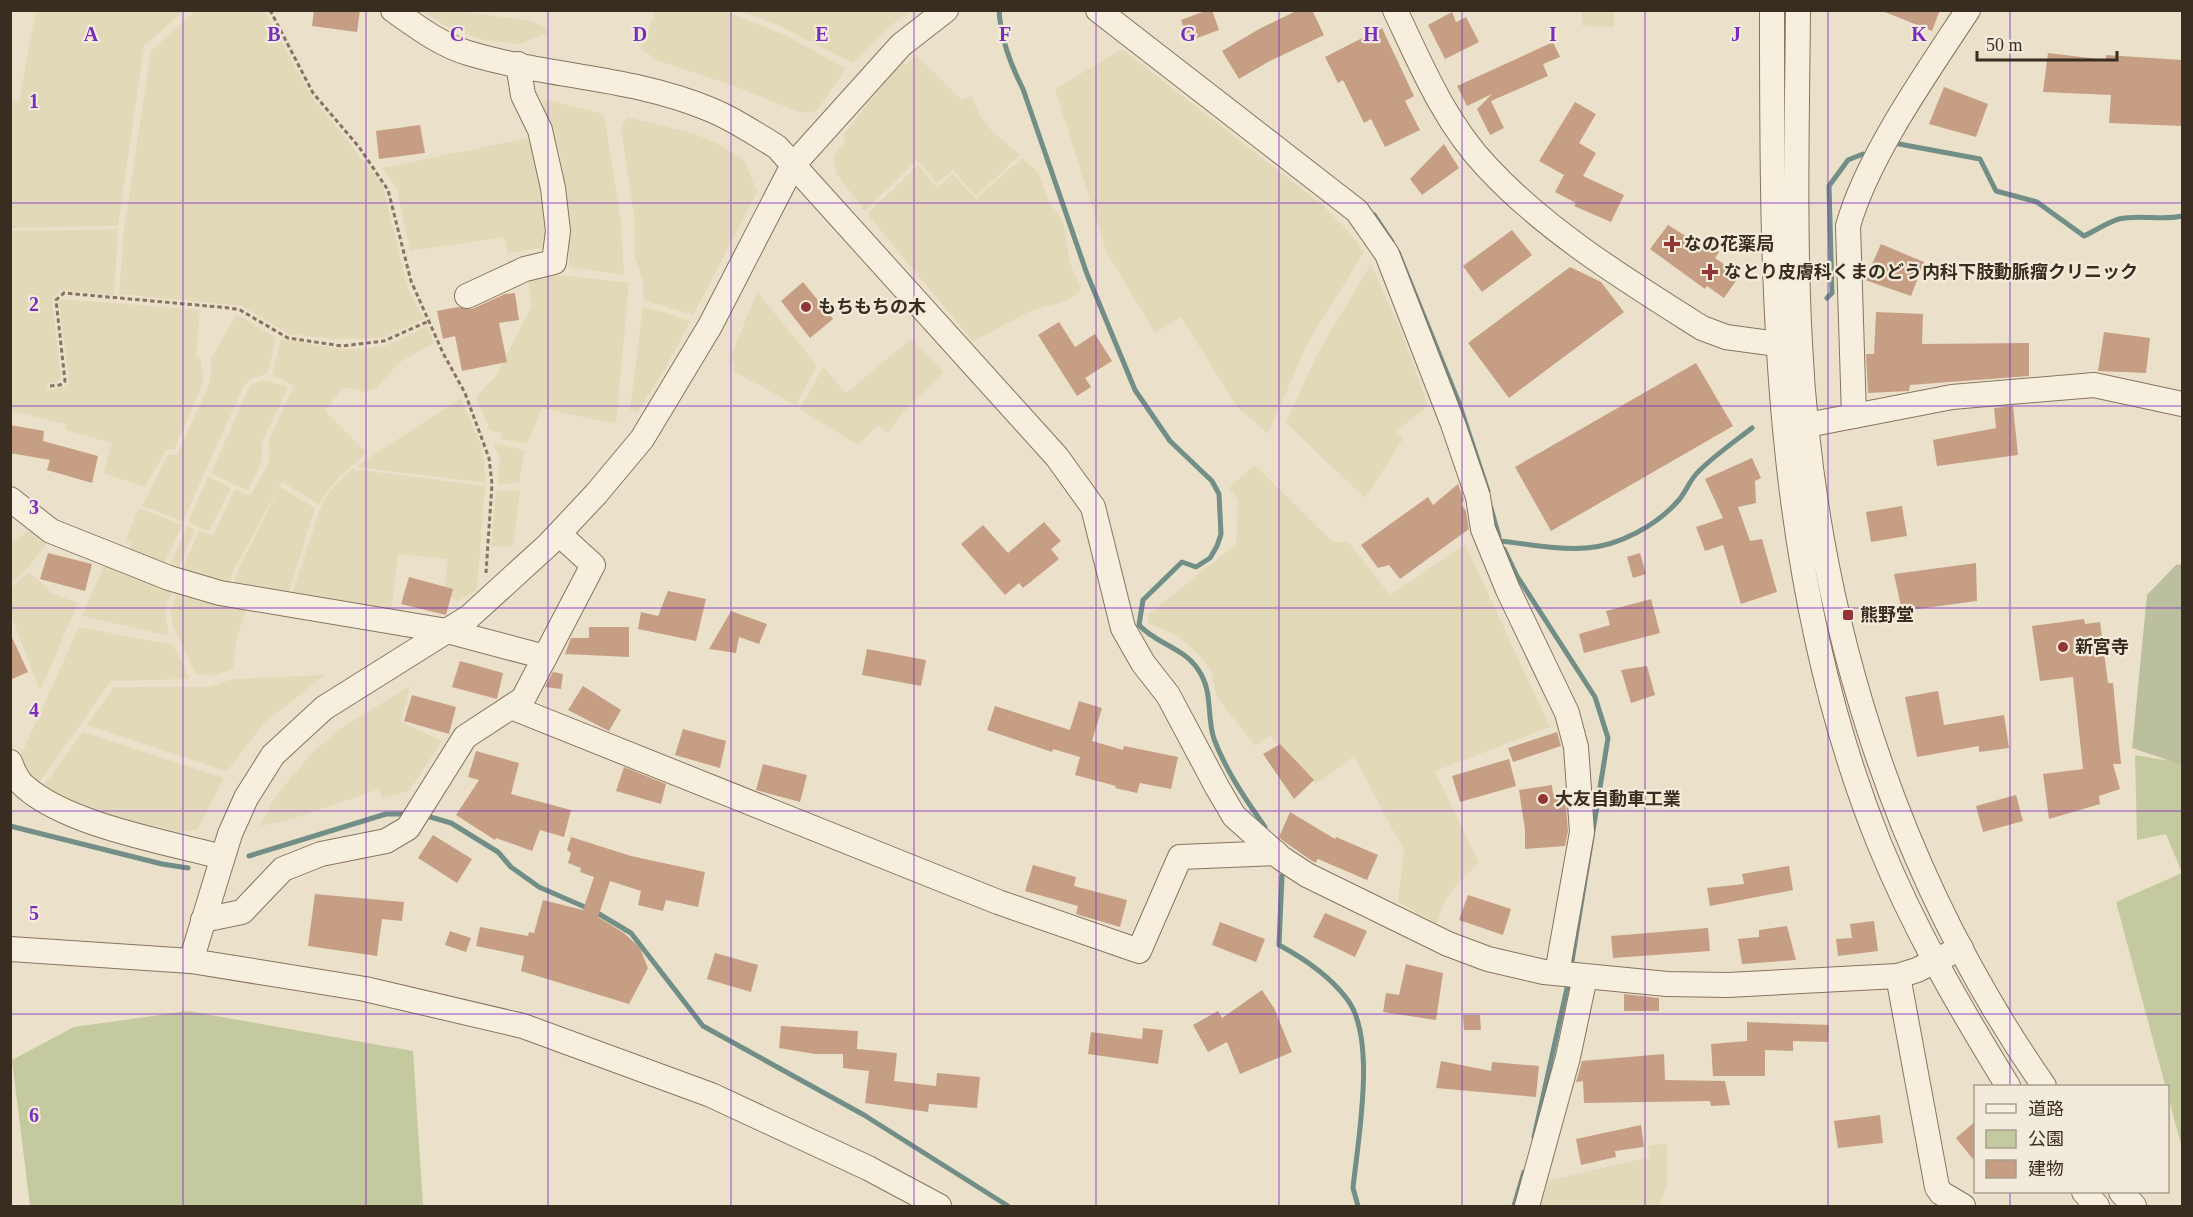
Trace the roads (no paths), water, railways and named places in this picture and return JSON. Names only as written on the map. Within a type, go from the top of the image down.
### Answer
[{"type":"street","points":[[393,10],[431,36],[467,53],[648,90],[708,108],[742,124],[777,147],[1057,457],[1093,507],[1123,628],[1143,663],[1168,695],[1234,816],[1276,853],[1307,875],[1448,944],[1488,959],[1570,975],[1666,984],[1728,985],[1898,976],[1960,948]]},
{"type":"street","points":[[191,961],[222,857],[246,798],[273,755],[324,708],[469,617],[559,534],[642,439],[710,326],[794,165],[901,45],[946,10]]},
{"type":"street","points":[[1098,10],[1357,211],[1387,254],[1453,424],[1478,497],[1483,529],[1508,590],[1567,713],[1576,747],[1582,832],[1570,975],[1568,1058],[1527,1206]]},
{"type":"street","points":[[1395,10],[1434,94],[1459,132],[1487,167],[1561,233],[1702,328],[1726,337],[1777,344]]},
{"type":"street","points":[[1772,10],[1772,214],[1777,344],[1792,509],[1820,654],[1847,754],[1879,843],[1935,961],[2007,1085]]},
{"type":"street","points":[[1798,10],[1796,128],[1800,344],[1818,516],[1838,625],[1858,696],[1907,836],[1960,948],[2018,1049],[2043,1085]]},
{"type":"street","points":[[1854,416],[1848,226],[1854,203],[1904,111],[1968,10]]},
{"type":"street","points":[[467,296],[525,268],[554,262],[558,231],[553,188],[540,130],[523,95],[518,64]]},
{"type":"street","points":[[1807,425],[1952,398],[2094,385],[2182,404]]},
{"type":"street","points":[[10,499],[51,531],[169,578],[220,593],[447,632],[545,657]]},
{"type":"street","points":[[202,920],[242,912],[283,869],[321,854],[386,841],[408,828],[465,737],[523,699],[593,565],[559,534]]},
{"type":"street","points":[[511,707],[998,902],[1139,951],[1180,857],[1276,853]]},
{"type":"street","points":[[10,762],[22,785],[47,802],[84,819],[222,857]]},
{"type":"street","points":[[10,949],[191,961],[365,989],[523,1026],[711,1095],[868,1168],[939,1206]]},
{"type":"street","points":[[1898,976],[1938,1200],[1963,1206]]},
{"type":"street","points":[[2086,1193],[2097,1206]]},
{"type":"street","points":[[2123,1193],[2134,1206]]},
{"type":"waterway","points":[[999,10],[1010,60],[1023,89],[1087,274],[1135,390],[1170,441],[1212,481],[1219,494],[1221,534],[1210,558],[1196,567],[1182,562],[1143,600],[1139,625],[1184,655],[1197,668],[1206,685],[1212,730],[1219,751],[1237,785],[1265,827]]},
{"type":"waterway","points":[[1899,144],[1980,159],[1996,191],[2037,202],[2084,236],[2119,219],[2182,216]]},
{"type":"waterway","points":[[1827,298],[1832,293],[1829,186],[1848,160],[1863,154]]},
{"type":"waterway","points":[[1374,215],[1392,242]]},
{"type":"waterway","points":[[1398,252],[1459,403],[1488,491]]},
{"type":"waterway","points":[[1500,541],[1586,548],[1624,539],[1648,526],[1669,510],[1699,471],[1752,428]]},
{"type":"waterway","points":[[1491,508],[1499,537]]},
{"type":"waterway","points":[[1504,549],[1517,576],[1595,697],[1608,738],[1571,967]]},
{"type":"waterway","points":[[249,856],[386,814],[410,814]]},
{"type":"waterway","points":[[427,816],[451,823],[498,852],[511,867],[539,887],[594,911],[631,933],[703,1026],[864,1115],[1008,1206]]},
{"type":"waterway","points":[[10,826],[162,864],[188,868]]},
{"type":"waterway","points":[[1282,876],[1279,945],[1316,968],[1332,982],[1347,999],[1356,1016],[1363,1063],[1361,1117],[1353,1188],[1358,1206]]},
{"type":"waterway","points":[[1534,1137],[1569,979]]},
{"type":"waterway","points":[[1514,1206],[1524,1172]]},
{"type":"place","name":"なの花薬局","points":[[1672,244]]},
{"type":"place","name":"なとり皮膚科くまのどう内科下肢動脈瘤クリニック","points":[[1710,272]]},
{"type":"place","name":"もちもちの木","points":[[806,307]]},
{"type":"place","name":"熊野堂","points":[[1848,615]]},
{"type":"place","name":"新宮寺","points":[[2063,647]]},
{"type":"place","name":"大友自動車工業","points":[[1543,799]]}]
